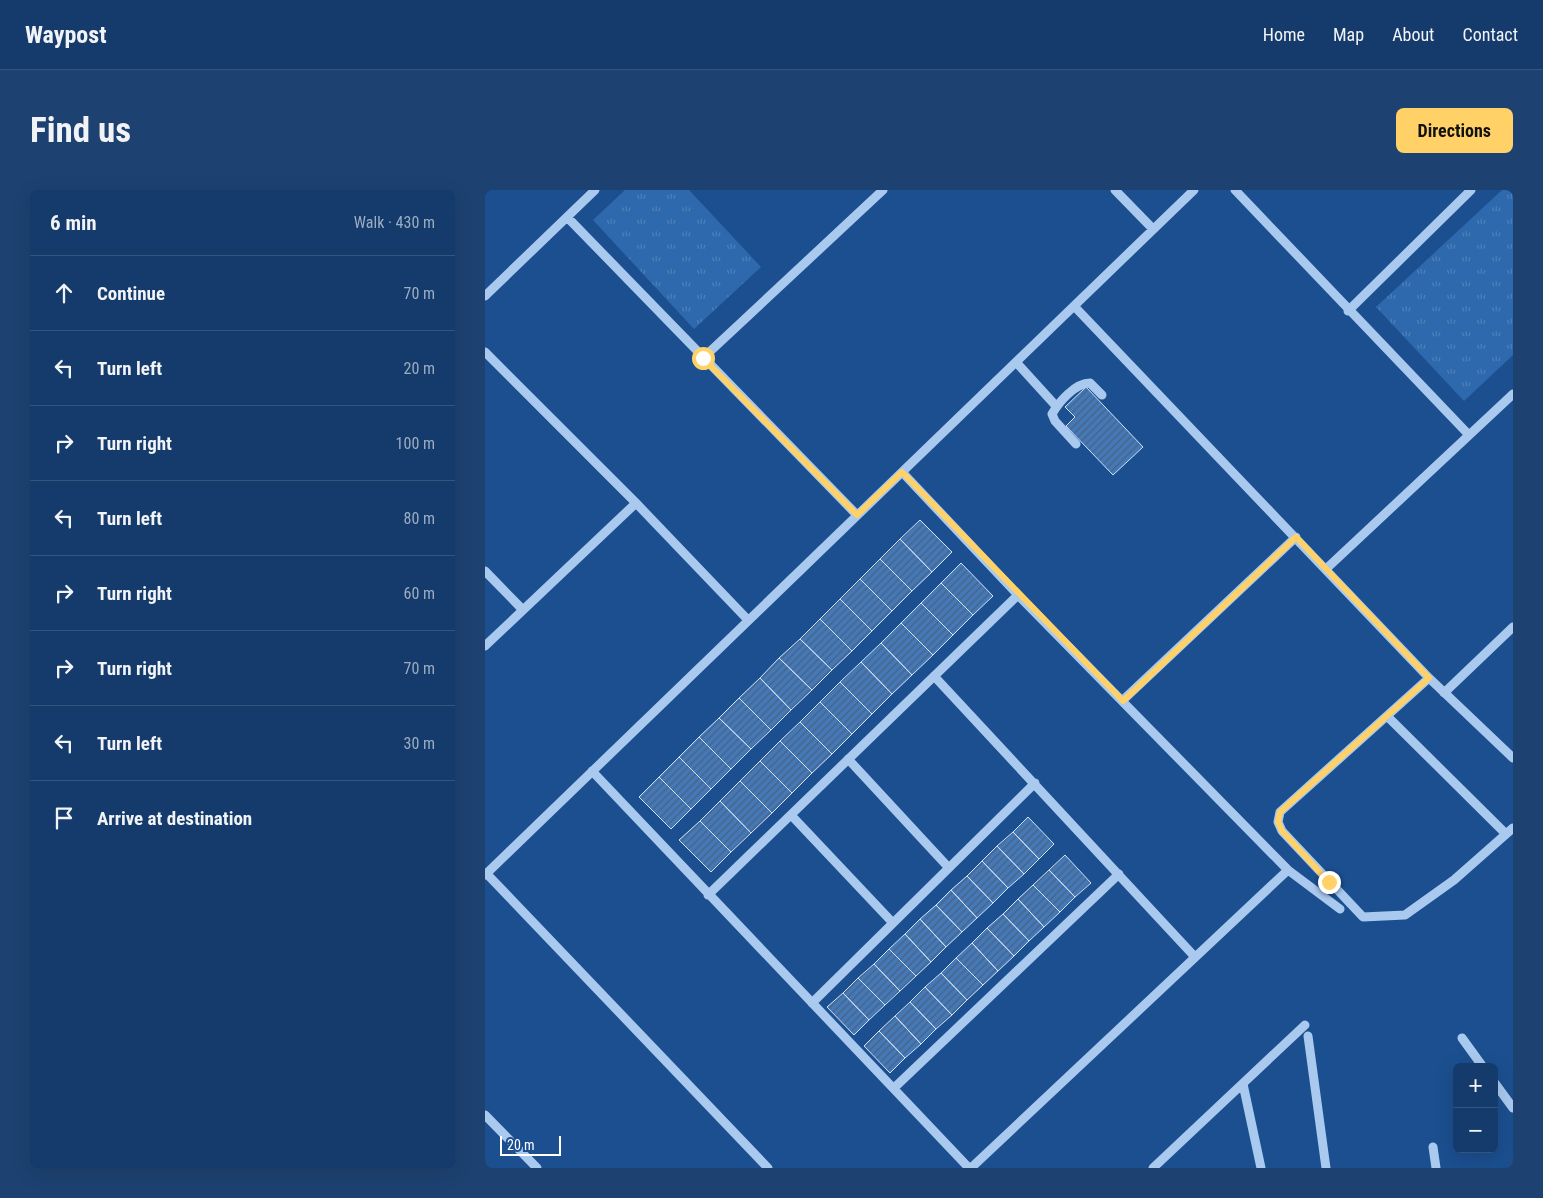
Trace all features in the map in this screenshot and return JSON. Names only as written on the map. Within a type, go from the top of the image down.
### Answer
[{"type":"street","points":[[485,296],[595,190]]},
{"type":"street","points":[[703,358],[883,190]]},
{"type":"street","points":[[1115,190],[1153,229]]},
{"type":"street","points":[[768,1168],[486,874],[1194,190]]},
{"type":"street","points":[[1235,190],[1348,311],[1469,435]]},
{"type":"street","points":[[1348,311],[1471,190]]},
{"type":"street","points":[[567,217],[857,515]]},
{"type":"street","points":[[1074,306],[1429,678],[1513,758]]},
{"type":"street","points":[[485,352],[636,503],[748,620]]},
{"type":"street","points":[[1016,362],[1056,406]]},
{"type":"street","points":[[1076,444],[1055,420],[1052,414],[1056,406],[1085,383],[1090,383],[1102,395]]},
{"type":"street","points":[[1326,569],[1513,394]]},
{"type":"street","points":[[902,472],[1019,595],[1288,870],[1340,909]]},
{"type":"street","points":[[485,646],[636,503]]},
{"type":"street","points":[[1123,701],[1296,537]]},
{"type":"street","points":[[485,572],[523,610]]},
{"type":"street","points":[[708,895],[1019,595]]},
{"type":"street","points":[[1444,693],[1513,627]]},
{"type":"street","points":[[934,676],[1195,957]]},
{"type":"street","points":[[1388,717],[1509,831],[1454,880],[1405,915],[1363,917],[1282,831],[1278,822],[1280,812],[1388,717],[1429,678]]},
{"type":"street","points":[[849,759],[949,868]]},
{"type":"street","points":[[592,771],[970,1168],[1288,870]]},
{"type":"street","points":[[812,1003],[1035,784]]},
{"type":"street","points":[[791,815],[893,923]]},
{"type":"street","points":[[894,1088],[1119,874]]},
{"type":"street","points":[[1153,1168],[1305,1025]]},
{"type":"street","points":[[1308,1036],[1326,1168]]},
{"type":"street","points":[[1462,1038],[1480,1063]]},
{"type":"street","points":[[1243,1084],[1261,1168]]},
{"type":"street","points":[[1498,1087],[1513,1108]]},
{"type":"street","points":[[485,1115],[537,1168]]},
{"type":"street","points":[[1433,1147],[1436,1168]]},
{"type":"green space","points":[[625,190],[689,190],[761,267],[694,329],[593,220]]},
{"type":"green space","points":[[1502,190],[1513,190],[1513,355],[1464,401],[1376,307]]},
{"type":"building","points":[[1086,387],[1143,447],[1113,475],[1066,426],[1075,417],[1065,407]]},
{"type":"building","points":[[920,520],[952,552],[932,572],[900,539]]},
{"type":"building","points":[[900,539],[932,572],[912,591],[880,559]]},
{"type":"building","points":[[880,559],[912,591],[892,611],[860,579]]},
{"type":"building","points":[[961,563],[993,596],[973,615],[941,583]]},
{"type":"building","points":[[860,579],[892,611],[872,631],[840,599]]},
{"type":"building","points":[[941,583],[973,615],[953,635],[921,603]]},
{"type":"building","points":[[840,599],[872,631],[852,651],[820,619]]},
{"type":"building","points":[[921,603],[953,635],[933,655],[901,623]]},
{"type":"building","points":[[820,619],[852,651],[832,670],[800,639]]},
{"type":"building","points":[[901,623],[933,655],[912,675],[881,643]]},
{"type":"building","points":[[800,639],[832,670],[812,690],[779,658]]},
{"type":"building","points":[[881,643],[912,675],[892,694],[861,662]]},
{"type":"building","points":[[779,658],[812,690],[791,710],[760,678]]},
{"type":"building","points":[[861,662],[892,694],[872,714],[840,682]]},
{"type":"building","points":[[760,678],[791,710],[771,730],[739,698]]},
{"type":"building","points":[[840,682],[872,714],[852,734],[820,702]]},
{"type":"building","points":[[739,698],[771,730],[751,749],[719,718]]},
{"type":"building","points":[[820,702],[852,734],[832,754],[800,722]]},
{"type":"building","points":[[719,718],[751,749],[731,769],[699,737]]},
{"type":"building","points":[[800,722],[832,754],[812,773],[780,741]]},
{"type":"building","points":[[699,737],[731,769],[711,789],[679,757]]},
{"type":"building","points":[[780,741],[812,773],[792,793],[760,761]]},
{"type":"building","points":[[679,757],[711,789],[691,809],[659,777]]},
{"type":"building","points":[[760,761],[792,793],[772,813],[740,781]]},
{"type":"building","points":[[659,777],[691,809],[671,829],[639,797]]},
{"type":"building","points":[[740,781],[772,813],[751,833],[720,801]]},
{"type":"building","points":[[720,801],[751,833],[731,852],[700,821]]},
{"type":"building","points":[[1028,817],[1054,844],[1039,859],[1013,832]]},
{"type":"building","points":[[700,821],[731,852],[711,872],[679,840]]},
{"type":"building","points":[[1013,832],[1039,859],[1024,874],[997,846]]},
{"type":"building","points":[[997,846],[1024,874],[1008,888],[982,861]]},
{"type":"building","points":[[1065,855],[1091,883],[1075,897],[1049,870]]},
{"type":"building","points":[[982,861],[1008,888],[993,903],[967,876]]},
{"type":"building","points":[[1049,870],[1075,897],[1060,912],[1033,885]]},
{"type":"building","points":[[967,876],[993,903],[977,918],[951,890]]},
{"type":"building","points":[[1033,885],[1060,912],[1044,927],[1018,899]]},
{"type":"building","points":[[951,890],[977,918],[962,932],[936,905]]},
{"type":"building","points":[[1018,899],[1044,927],[1029,941],[1003,914]]},
{"type":"building","points":[[936,905],[962,932],[946,947],[920,919]]},
{"type":"building","points":[[1003,914],[1029,941],[1014,956],[987,928]]},
{"type":"building","points":[[920,919],[946,947],[931,962],[905,934]]},
{"type":"building","points":[[987,928],[1014,956],[998,971],[972,943]]},
{"type":"building","points":[[905,934],[931,962],[916,976],[889,949]]},
{"type":"building","points":[[972,943],[998,971],[983,985],[956,958]]},
{"type":"building","points":[[889,949],[916,976],[900,991],[874,964]]},
{"type":"building","points":[[956,958],[983,985],[967,1000],[941,973]]},
{"type":"building","points":[[874,964],[900,991],[885,1005],[858,978]]},
{"type":"building","points":[[941,973],[967,1000],[952,1015],[925,987]]},
{"type":"building","points":[[858,978],[885,1005],[869,1020],[843,993]]},
{"type":"building","points":[[925,987],[952,1015],[936,1029],[910,1002]]},
{"type":"building","points":[[843,993],[869,1020],[854,1035],[827,1007]]},
{"type":"building","points":[[910,1002],[936,1029],[921,1044],[895,1016]]},
{"type":"building","points":[[895,1016],[921,1044],[905,1058],[879,1031]]},
{"type":"building","points":[[879,1031],[905,1058],[890,1073],[864,1046]]},
{"type":"route","points":[[703,358],[857,515],[902,472],[1123,701],[1296,537],[1429,678],[1388,717],[1280,812],[1278,822],[1282,831],[1329,882]]}]
